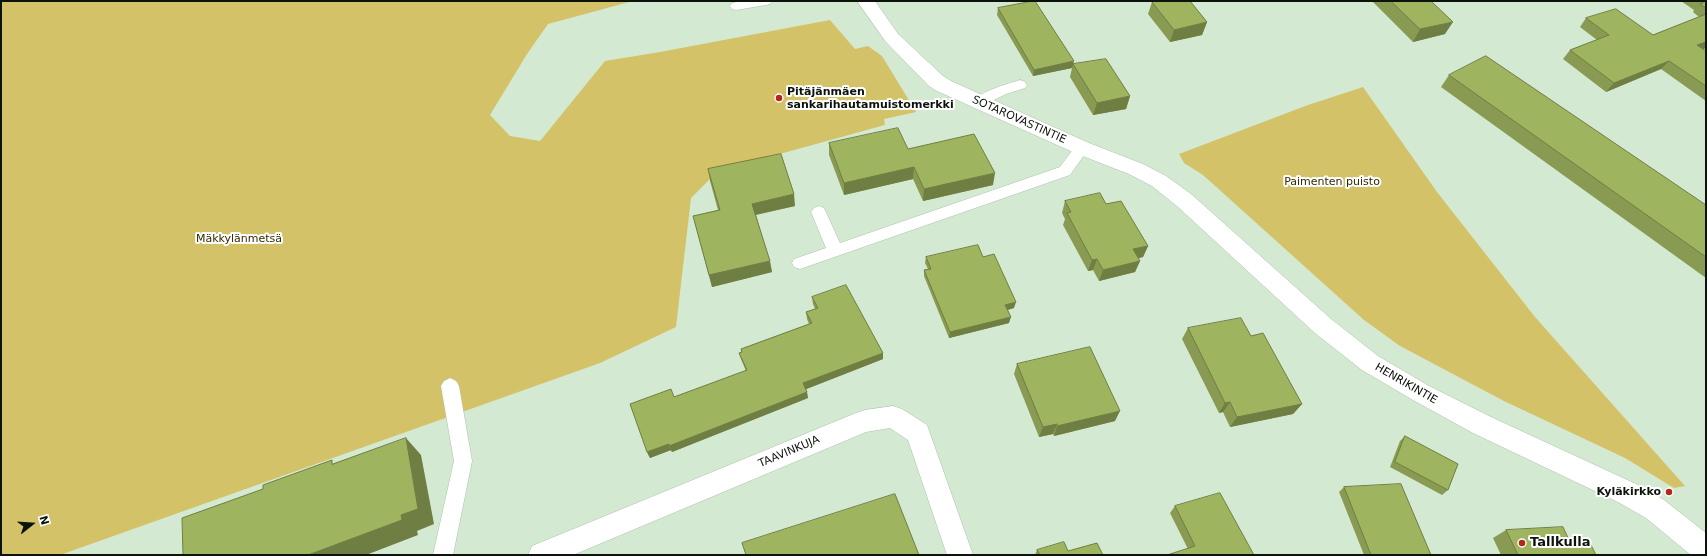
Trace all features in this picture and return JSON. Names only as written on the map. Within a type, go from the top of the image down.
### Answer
[{"type":"street","name":"SOTAROVASTINTIE","points":[[866,1],[892,38],[936,81],[952,91],[1082,148],[1136,169]]},
{"type":"street","name":"HENRIKINTIE","points":[[1136,169],[1159,181],[1184,200],[1323,326],[1370,363],[1482,425],[1627,493],[1655,509],[1698,543],[1706,552]]},
{"type":"street","name":"TAAVINKUJA","points":[[541,555],[865,420],[893,417],[918,433],[960,555]]},
{"type":"lane","points":[[736,6],[766,1]]},
{"type":"lane","points":[[980,102],[1001,91],[1020,85]]},
{"type":"lane","points":[[800,263],[1065,171],[1082,148]]},
{"type":"lane","points":[[819,212],[835,251]]},
{"type":"lane","points":[[443,555],[463,461],[456,408],[450,386]]},
{"type":"green space","name":"Mäkkylänmetsä","points":[[1,1],[633,1],[548,24],[527,54],[490,115],[510,136],[540,141],[605,61],[830,20],[855,49],[868,46],[882,56],[916,112],[884,119],[885,125],[718,171],[691,198],[676,327],[600,363],[60,555],[1,555]]},
{"type":"green space","name":"Paimenten puisto","points":[[1363,87],[1437,192],[1535,317],[1685,486],[1674,488],[1625,458],[1504,401],[1400,346],[1364,320],[1203,175],[1184,163],[1179,154],[1308,105]]},
{"type":"building","points":[[1035,1],[1074,61],[1034,70],[998,8]]},
{"type":"building","points":[[1190,1],[1207,22],[1174,30],[1152,2]]},
{"type":"building","points":[[1391,1],[1431,1],[1453,22],[1420,29]]},
{"type":"building","points":[[1701,1],[1706,1],[1706,8],[1700,4],[1703,3]]},
{"type":"building","points":[[1616,9],[1653,35],[1706,14],[1706,42],[1697,45],[1706,51],[1706,86],[1669,61],[1614,83],[1570,50],[1609,35],[1586,18]]},
{"type":"building","points":[[1486,56],[1706,205],[1706,257],[1449,75]]},
{"type":"building","points":[[1106,59],[1130,96],[1097,103],[1073,64]]},
{"type":"building","points":[[898,128],[908,149],[974,134],[995,173],[924,189],[914,167],[844,183],[829,143]]},
{"type":"building","points":[[781,154],[794,194],[752,204],[770,261],[709,275],[693,216],[720,210],[708,169]]},
{"type":"building","points":[[1100,193],[1106,204],[1121,201],[1148,246],[1133,249],[1140,261],[1103,270],[1097,259],[1092,260],[1067,213],[1071,212],[1065,201]]},
{"type":"building","points":[[978,245],[983,257],[994,254],[1016,302],[1005,305],[1011,317],[950,332],[924,270],[931,269],[926,257]]},
{"type":"building","points":[[846,285],[883,353],[803,383],[807,392],[669,446],[669,444],[647,452],[630,404],[671,389],[674,397],[747,370],[739,353],[742,352],[741,349],[812,323],[806,312],[818,308],[812,297]]},
{"type":"building","points":[[1241,318],[1251,336],[1263,333],[1302,404],[1237,417],[1230,402],[1225,403],[1188,328]]},
{"type":"building","points":[[1090,347],[1120,411],[1057,426],[1057,424],[1043,427],[1017,364]]},
{"type":"building","points":[[1405,436],[1458,464],[1448,490],[1395,462]]},
{"type":"building","points":[[406,438],[418,509],[401,515],[402,520],[308,555],[183,555],[182,518],[263,489],[263,485],[332,460],[332,464]]},
{"type":"building","points":[[1401,484],[1431,555],[1371,555],[1344,487]]},
{"type":"building","points":[[1220,493],[1254,555],[1167,555],[1195,546],[1175,506]]},
{"type":"building","points":[[895,494],[919,555],[746,555],[742,543]]},
{"type":"building","points":[[1563,527],[1570,542],[1589,541],[1596,555],[1518,555],[1506,530]]},
{"type":"building","points":[[1064,542],[1068,551],[1097,543],[1103,555],[1040,555],[1037,550]]},
{"type":"place","name":"Pitäjänmäen sankarihautamuistomerkki","points":[[779,98]]},
{"type":"place","name":"Kyläkirkko","points":[[1669,492]]},
{"type":"place","name":"Tallkulla","points":[[1522,543]]}]
